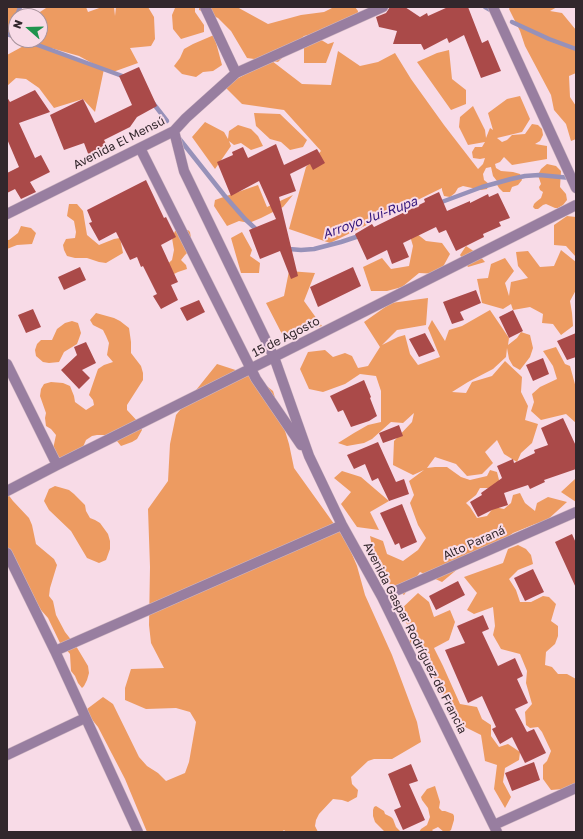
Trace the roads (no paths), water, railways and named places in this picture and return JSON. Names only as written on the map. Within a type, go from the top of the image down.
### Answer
[{"type":"street","points":[[205,7],[236,73]]},
{"type":"street","name":"Avenida El Mensú","points":[[7,214],[174,131],[186,118],[236,73],[383,7]]},
{"type":"street","points":[[493,7],[576,188]]},
{"type":"street","name":"Avenida Gaspar Rodríguez de Francia","points":[[174,131],[184,171],[274,357],[309,456],[342,525],[382,597],[496,828]]},
{"type":"street","name":"Avenida Gaspar Rodríguez de Francia","points":[[140,148],[256,379],[309,456]]},
{"type":"street","name":"15 de Agosto","points":[[7,491],[576,205]]},
{"type":"street","points":[[7,364],[57,465]]},
{"type":"street","name":"Alto Paraná","points":[[382,597],[576,512]]},
{"type":"street","points":[[54,652],[342,525]]},
{"type":"street","points":[[7,553],[138,832]]},
{"type":"street","points":[[7,755],[85,718]]},
{"type":"street","points":[[496,828],[576,788]]},
{"type":"waterway","points":[[485,7],[494,12]]},
{"type":"waterway","points":[[512,22],[549,39],[576,49]]},
{"type":"waterway","name":"Arroyo Jui-Rupa","points":[[46,48],[125,77]]},
{"type":"waterway","name":"Arroyo Jui-Rupa","points":[[153,103],[167,121]]},
{"type":"waterway","name":"Arroyo Jui-Rupa","points":[[178,137],[224,195],[245,219],[259,232]]},
{"type":"waterway","name":"Arroyo Jui-Rupa","points":[[439,203],[482,187],[525,176],[539,175],[571,178]]},
{"type":"waterway","name":"Arroyo Jui-Rupa","points":[[286,247],[289,249],[301,250],[314,249],[362,235]]}]
